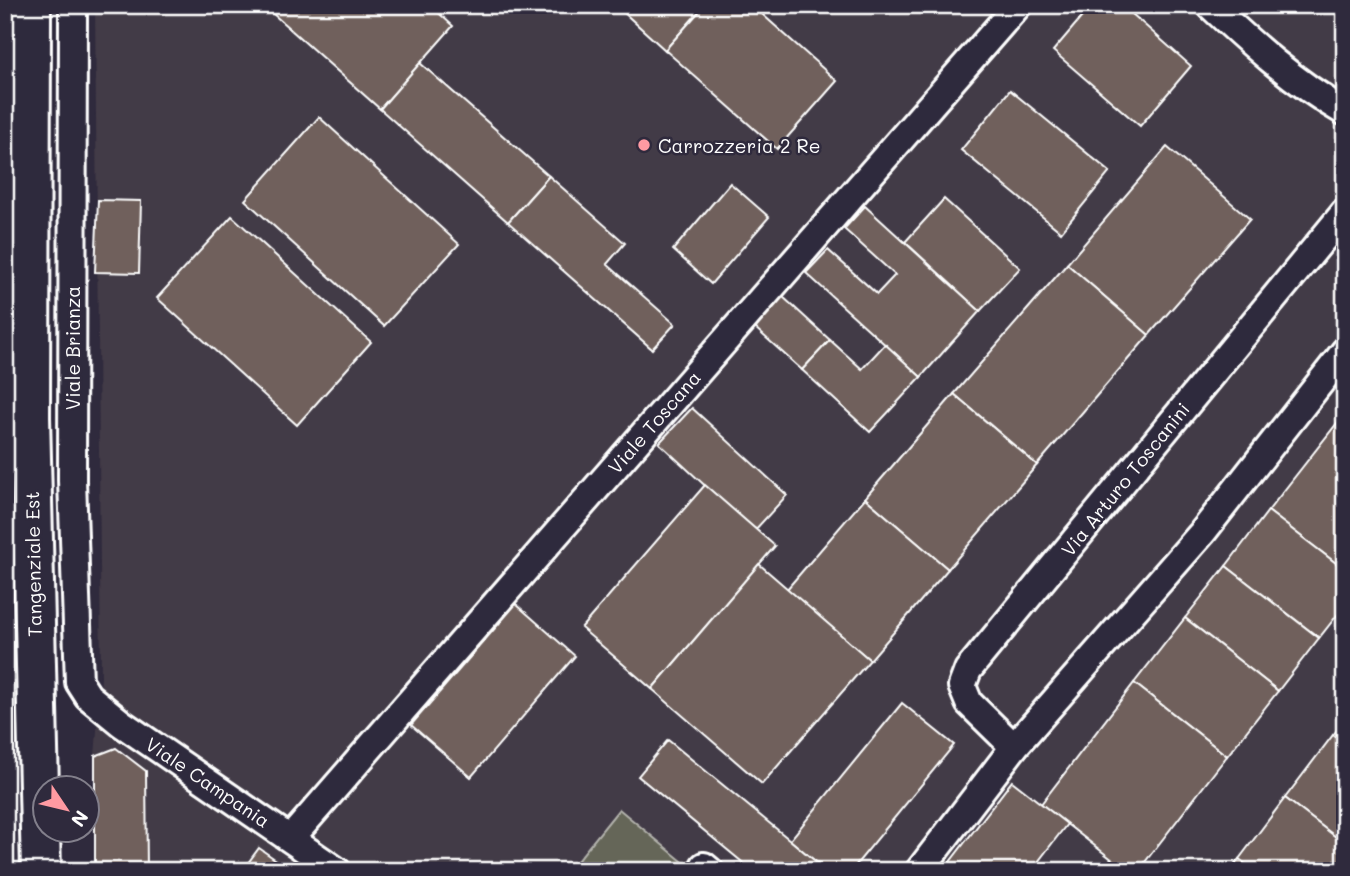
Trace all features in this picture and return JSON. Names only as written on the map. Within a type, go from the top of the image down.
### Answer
[{"type":"highway","name":"Tangenziale Est","points":[[31,5],[30,417],[41,871]]},
{"type":"street","name":"Viale Brianza","points":[[74,5],[72,480],[76,666],[82,689]]},
{"type":"street","name":"Viale Toscana","points":[[291,838],[1018,5]]},
{"type":"street","points":[[1210,5],[1248,41],[1321,98],[1345,111]]},
{"type":"street","name":"Via Arturo Toscanini","points":[[1014,747],[969,703],[962,686],[968,670],[1345,212]]},
{"type":"street","points":[[919,871],[1014,747],[1202,533],[1345,351]]},
{"type":"street","name":"Viale Campania","points":[[82,689],[121,723],[337,871]]},
{"type":"shaded area","points":[[95,5],[1345,5],[1345,871],[95,871],[95,844],[102,844],[102,774],[95,774],[101,678]]},
{"type":"green space","points":[[619,809],[694,871],[569,871]]},
{"type":"building","points":[[263,5],[430,5],[453,26],[380,109]]},
{"type":"building","points":[[623,5],[705,5],[665,50],[620,9]]},
{"type":"building","points":[[705,5],[752,5],[837,81],[777,149],[665,50]]},
{"type":"building","points":[[1092,5],[1122,5],[1191,66],[1140,126],[1053,51]]},
{"type":"building","points":[[420,63],[549,176],[508,222],[380,109]]},
{"type":"building","points":[[1010,90],[1110,172],[1061,232],[961,150]]},
{"type":"building","points":[[319,117],[459,244],[384,326],[245,200]]},
{"type":"building","points":[[1167,147],[1250,219],[1149,335],[1067,264]]},
{"type":"building","points":[[549,176],[625,243],[607,264],[675,324],[652,349],[508,222]]},
{"type":"building","points":[[730,183],[769,217],[711,284],[673,250]]},
{"type":"building","points":[[944,199],[1020,268],[980,311],[905,242]]},
{"type":"building","points":[[98,200],[141,201],[139,273],[95,272]]},
{"type":"building","points":[[865,206],[980,311],[921,377],[806,273],[828,250],[877,294],[895,275],[844,229]]},
{"type":"building","points":[[232,216],[371,342],[297,425],[157,298]]},
{"type":"building","points":[[1067,264],[1149,335],[1037,465],[954,394]]},
{"type":"building","points":[[782,296],[830,340],[802,370],[754,327]]},
{"type":"building","points":[[830,340],[862,369],[885,344],[921,377],[870,432],[802,370]]},
{"type":"building","points":[[954,394],[1037,465],[948,569],[865,498]]},
{"type":"building","points":[[692,408],[787,495],[754,531],[659,443]]},
{"type":"building","points":[[1345,413],[1345,570],[1268,511]]},
{"type":"building","points":[[705,485],[775,546],[652,689],[581,628]]},
{"type":"building","points":[[865,498],[948,569],[870,660],[787,589]]},
{"type":"building","points":[[1268,511],[1345,570],[1345,605],[1319,638],[1226,566]]},
{"type":"building","points":[[759,564],[870,660],[762,784],[652,689]]},
{"type":"building","points":[[1226,566],[1319,638],[1278,691],[1185,618]]},
{"type":"building","points":[[516,604],[575,656],[471,777],[411,725]]},
{"type":"building","points":[[1185,618],[1278,691],[1227,756],[1134,683]]},
{"type":"building","points":[[1134,683],[1227,756],[1138,871],[1127,871],[1041,804]]},
{"type":"building","points":[[902,703],[954,745],[851,871],[827,871],[790,840]]},
{"type":"building","points":[[1345,720],[1345,744],[1333,735]]},
{"type":"building","points":[[1333,735],[1345,744],[1345,844],[1285,798]]},
{"type":"building","points":[[668,740],[827,871],[753,871],[638,776]]},
{"type":"building","points":[[116,748],[146,771],[147,871],[95,871],[95,844],[102,844],[102,774],[95,774],[95,756]]},
{"type":"building","points":[[1012,781],[1067,824],[1031,871],[943,871]]},
{"type":"building","points":[[1285,798],[1345,844],[1345,871],[1254,871],[1239,859]]},
{"type":"building","points":[[259,848],[292,871],[242,871]]},
{"type":"building","points":[[1239,859],[1254,871],[1230,871]]},
{"type":"place","name":"Carrozzeria 2 Re","points":[[644,145]]}]
